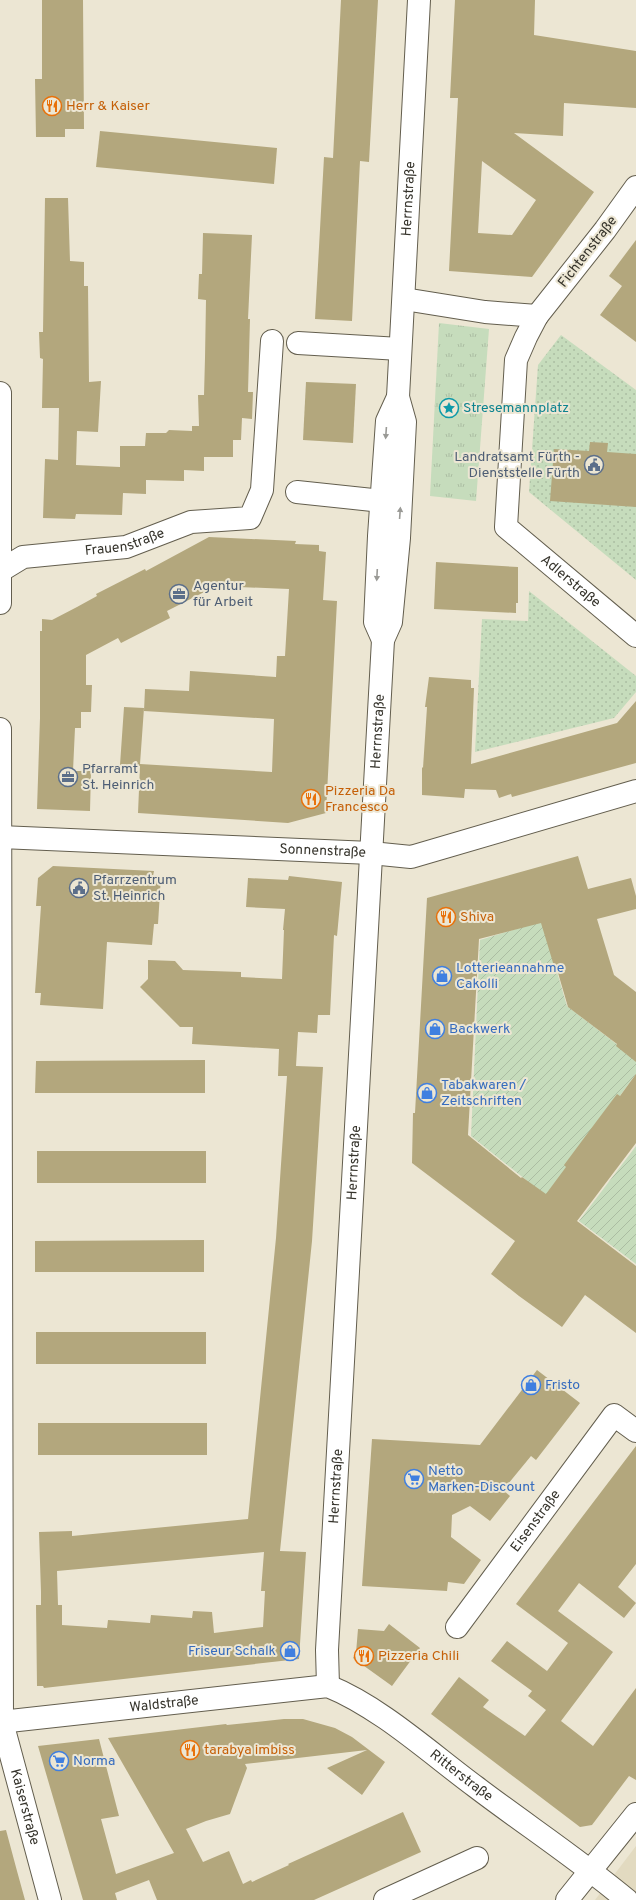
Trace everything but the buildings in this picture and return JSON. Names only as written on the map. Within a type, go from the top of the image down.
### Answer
[{"type":"street","name":"Herrnstraße","points":[[328,1686],[327,1650],[383,640],[391,622],[402,488],[405,422],[398,396],[419,0]]},
{"type":"street","name":"Fichtenstraße","points":[[538,316],[615,218],[636,187]]},
{"type":"street","points":[[404,299],[485,312],[538,316]]},
{"type":"street","name":"Adlerstraße","points":[[538,316],[526,337],[516,360],[506,527],[636,636]]},
{"type":"street","name":"Frauenstraße","points":[[0,571],[23,557],[126,547],[191,522],[250,518],[262,490],[272,341]]},
{"type":"street","points":[[298,343],[400,349]]},
{"type":"street","points":[[0,393],[0,603]]},
{"type":"street","name":"Herrnstraße","points":[[383,640],[376,622],[382,501],[387,421],[398,396]]},
{"type":"street","points":[[297,492],[382,501]]},
{"type":"street","name":"Kaiserstraße","points":[[0,729],[1,1722],[50,1900]]},
{"type":"street","name":"Sonnenstraße","points":[[0,837],[371,853],[411,857],[636,791]]},
{"type":"street","name":"Eisenstraße","points":[[457,1627],[614,1415],[636,1431]]},
{"type":"street","name":"Waldstraße","points":[[1,1722],[328,1686]]},
{"type":"street","name":"Ritterstraße","points":[[328,1686],[347,1694],[380,1714],[532,1829],[591,1870],[627,1900]]},
{"type":"street","points":[[567,1900],[636,1814]]},
{"type":"street","points":[[385,1900],[478,1858]]},
{"type":"shaded area","points":[[636,1846],[636,1900],[595,1900]]},
{"type":"green space","points":[[439,323],[489,329],[476,501],[430,496]]},
{"type":"green space","points":[[561,335],[636,390],[636,580],[529,492],[538,365]]},
{"type":"green space","points":[[529,591],[636,676],[636,692],[614,718],[475,752],[482,619],[528,621]]},
{"type":"green space","points":[[542,921],[567,1006],[636,1059],[636,1074],[546,1196],[471,1136],[480,940]]},
{"type":"green space","points":[[636,1146],[636,1264],[579,1221]]},
{"type":"place","name":"Herr & Kaiser","points":[[52,106]]},
{"type":"place","name":"Stresemannplatz","points":[[449,408]]},
{"type":"place","name":"Landratsamt Fürth - Dienststelle Fürth","points":[[594,465]]},
{"type":"place","name":"Agentur für Arbeit","points":[[179,594]]},
{"type":"place","name":"Pfarramt St. Heinrich","points":[[68,777]]},
{"type":"place","name":"Pizzeria Da Francesco","points":[[311,799]]},
{"type":"place","name":"Pfarrzentrum St. Heinrich","points":[[79,888]]},
{"type":"place","name":"Shiva","points":[[446,917]]},
{"type":"place","name":"Lotterieannahme Cakolli","points":[[442,976]]},
{"type":"place","name":"Backwerk","points":[[435,1029]]},
{"type":"place","name":"Tabakwaren / Zeitschriften","points":[[427,1093]]},
{"type":"place","name":"Fristo","points":[[531,1385]]},
{"type":"place","name":"Netto Marken-Discount","points":[[414,1479]]},
{"type":"place","name":"Friseur Schalk","points":[[290,1651]]},
{"type":"place","name":"Pizzeria Chili","points":[[364,1656]]},
{"type":"place","name":"tarabya imbiss","points":[[190,1750]]},
{"type":"place","name":"Norma","points":[[59,1761]]}]
